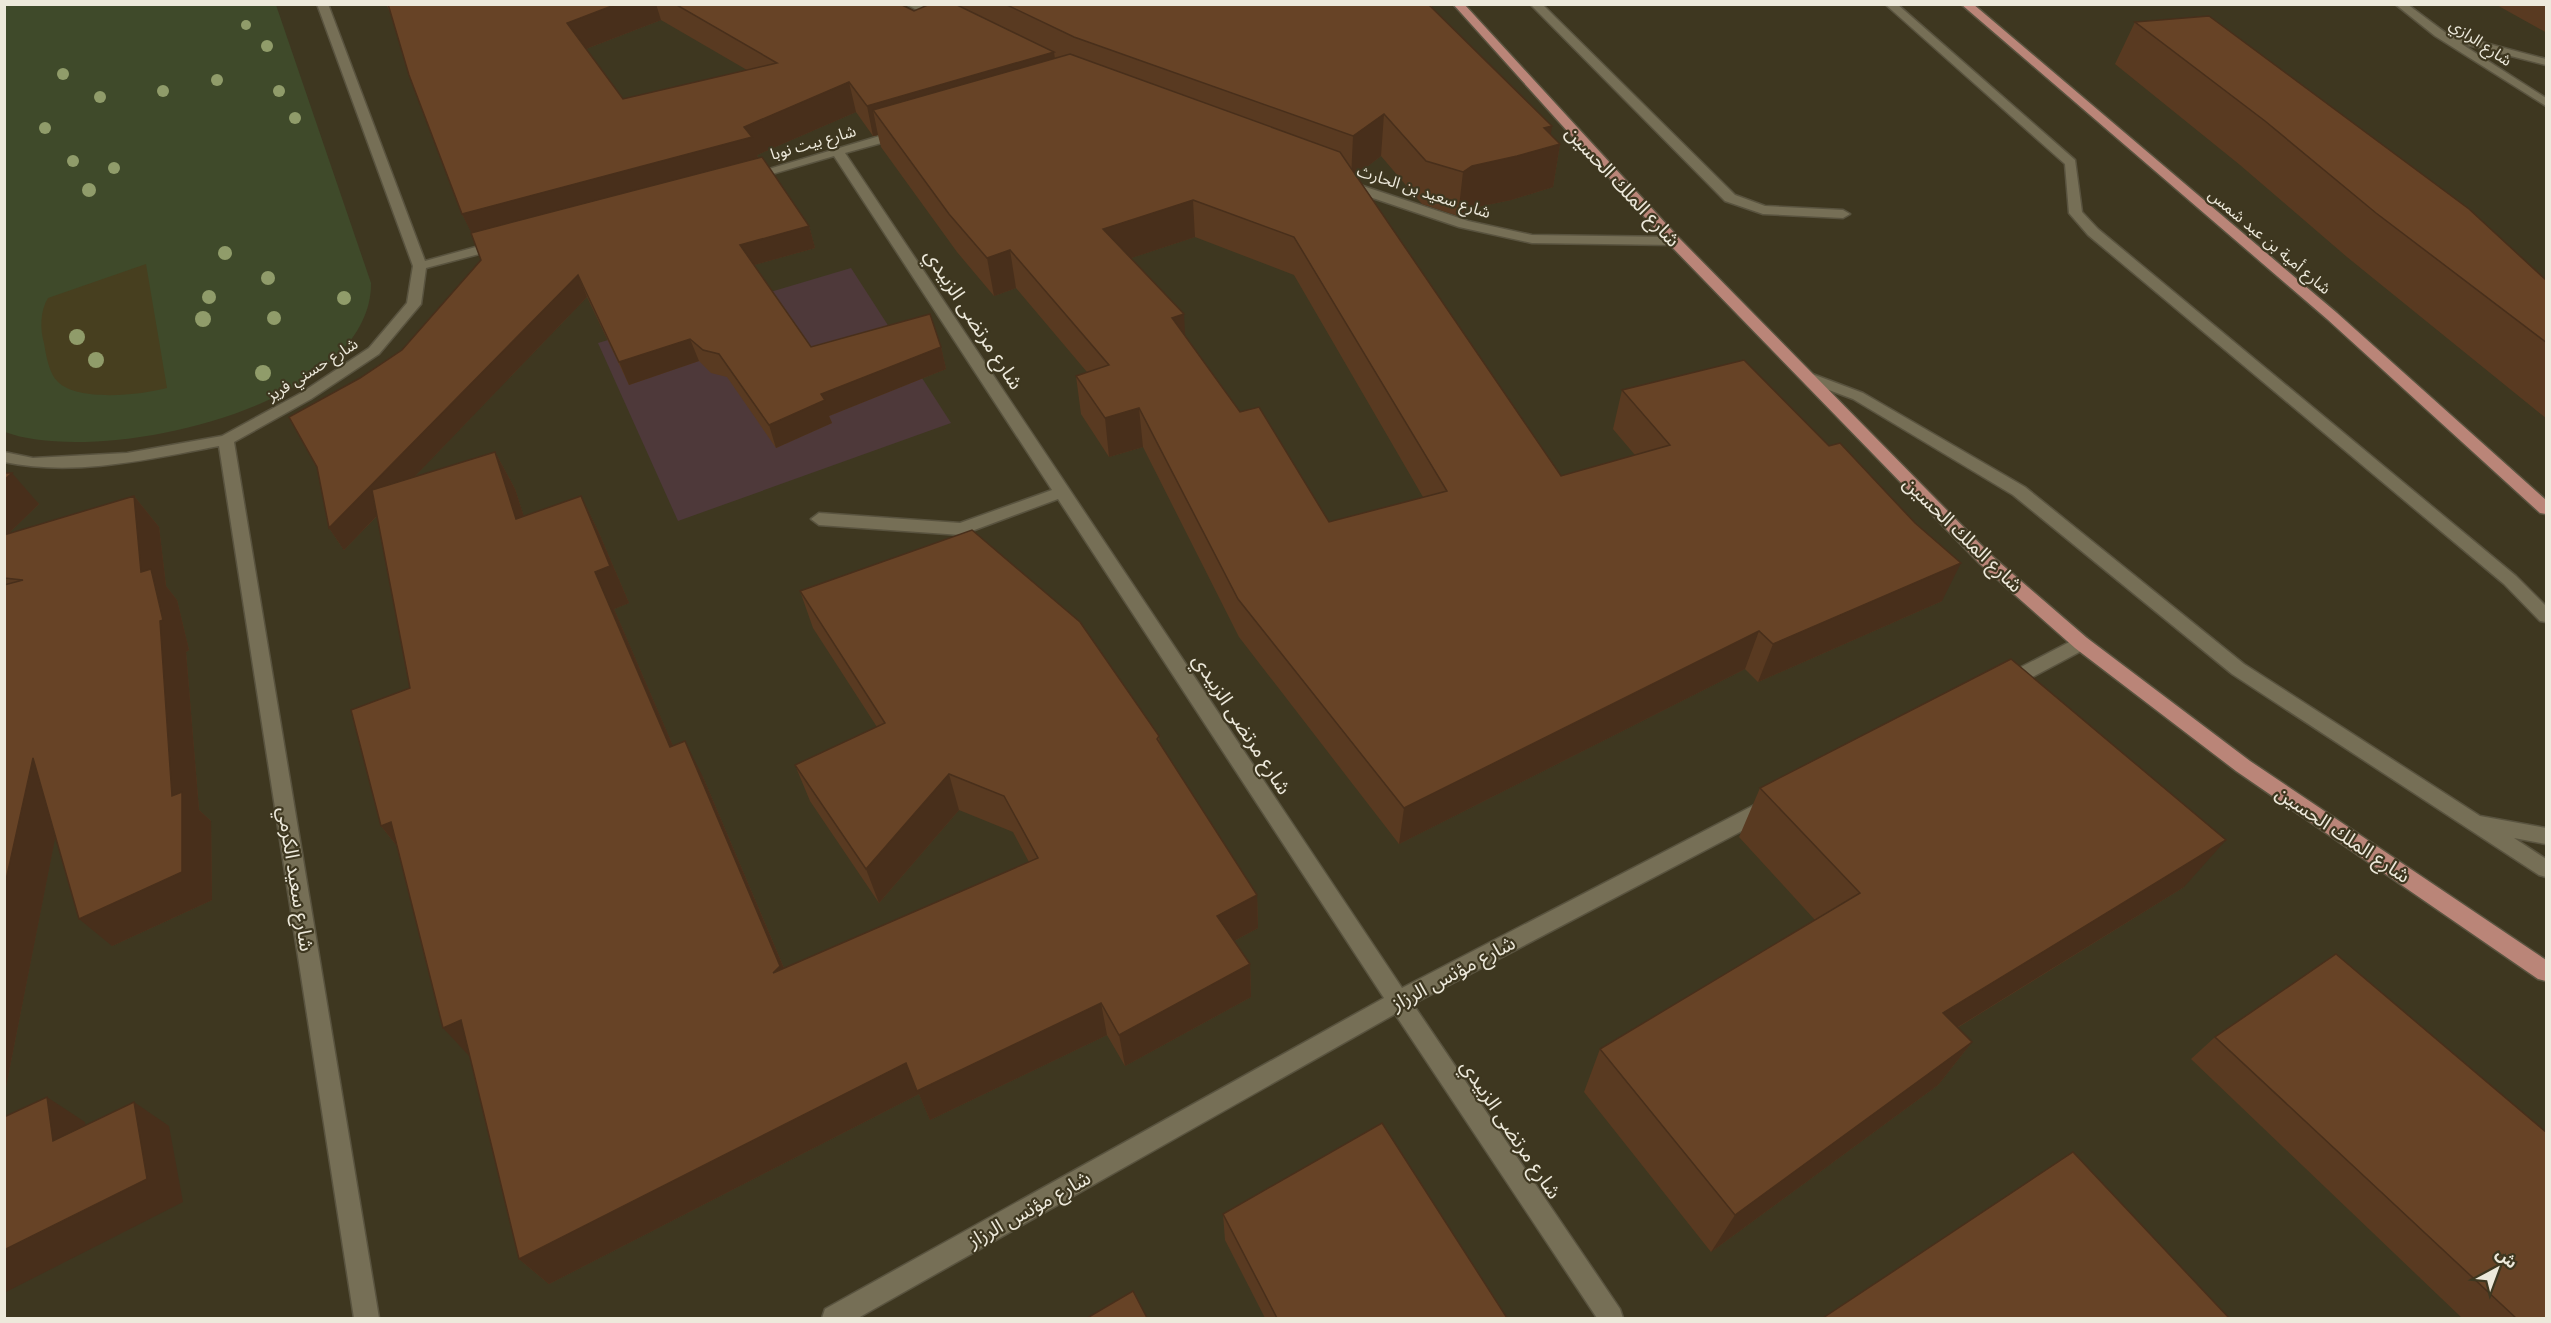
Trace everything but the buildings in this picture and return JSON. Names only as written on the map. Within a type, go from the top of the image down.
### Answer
[{"type":"main road","name":"شارع الملك الحسين","points":[[1458,4],[1674,242],[1986,560],[2082,643],[2242,766],[2547,972]]},
{"type":"main road","name":"شارع أمية بن عبد شمس","points":[[1966,4],[2309,295],[2463,431],[2547,509]]},
{"type":"street","name":"شارع حسني فريز","points":[[4,457],[33,463],[128,459],[226,440],[306,396],[374,351],[414,304],[420,266],[322,4]]},
{"type":"street","points":[[910,4],[952,24]]},
{"type":"street","points":[[1535,4],[1730,198],[1764,210],[1843,214]]},
{"type":"street","points":[[1890,4],[2071,163],[2076,213],[2093,232],[2510,580],[2547,616]]},
{"type":"street","name":"شارع الرازي","points":[[2400,4],[2439,34],[2547,103]]},
{"type":"street","points":[[2439,34],[2547,62]]},
{"type":"street","name":"شارع بيت نوبا","points":[[736,180],[917,129]]},
{"type":"street","name":"شارع مرتضى الزبيدي","points":[[838,153],[1398,1001],[1611,1318]]},
{"type":"street","name":"شارع سعيد بن الحارث","points":[[1332,179],[1464,224],[1532,239],[1674,242]]},
{"type":"street","points":[[420,266],[511,242]]},
{"type":"street","points":[[1807,377],[1858,396],[2019,491],[2238,669],[2547,869]]},
{"type":"street","name":"شارع سعيد الكرمي","points":[[226,440],[367,1318]]},
{"type":"street","points":[[819,519],[961,529],[1062,492]]},
{"type":"street","points":[[1987,693],[2082,643]]},
{"type":"street","name":"شارع مؤنس الرزاز","points":[[834,1318],[1398,1001],[1787,798]]},
{"type":"street","points":[[2472,821],[2547,836]]},
{"type":"shaded area","points":[[851,268],[951,423],[678,521],[598,343]]},
{"type":"green space","points":[[4,5],[276,5],[371,283],[359,327],[327,364],[280,394],[223,418],[162,433],[102,441],[47,441],[5,432]]},
{"type":"sand","points":[[146,264],[167,388],[142,393],[95,395],[68,388],[58,382],[48,364],[42,332],[42,314],[48,298]]}]
